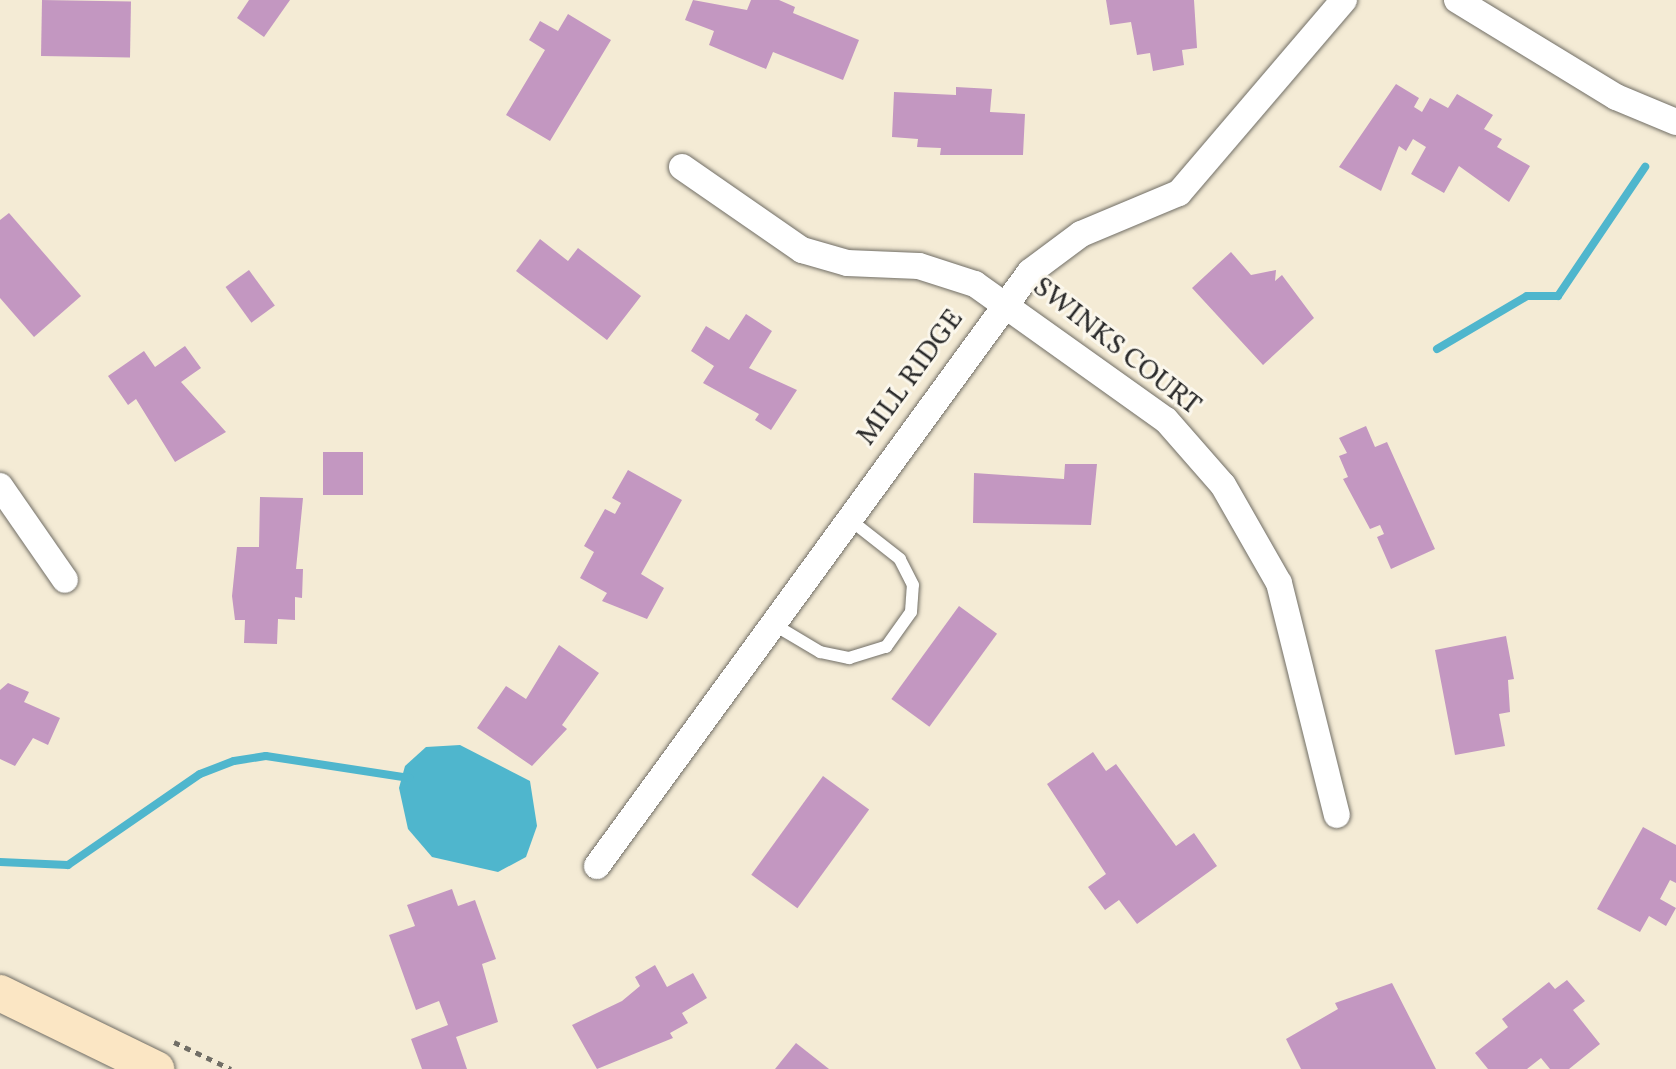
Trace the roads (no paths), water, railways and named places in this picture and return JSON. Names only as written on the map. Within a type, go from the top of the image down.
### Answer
[{"type":"main road","points":[[0,993],[156,1069]]},
{"type":"street","name":"MILL RIDGE","points":[[597,866],[1006,302],[1058,248],[1179,193],[1344,0]]},
{"type":"street","points":[[1457,0],[1616,97],[1676,122]]},
{"type":"street","name":"SWINKS COURT","points":[[682,167],[787,244],[847,263],[941,271],[1006,302],[1166,420],[1252,526],[1289,613],[1337,815]]},
{"type":"street","points":[[0,486],[65,580]]},
{"type":"lane","points":[[773,624],[820,652],[849,658],[886,647],[903,624],[913,585],[900,559],[849,519]]},
{"type":"water","points":[[460,745],[530,781],[537,826],[526,857],[498,872],[432,857],[408,829],[399,788],[405,766],[426,747]]},
{"type":"waterway","points":[[1437,349],[1527,296],[1558,296],[1645,167]]},
{"type":"waterway","points":[[0,862],[68,865],[200,774],[234,761],[266,756],[409,778]]}]
